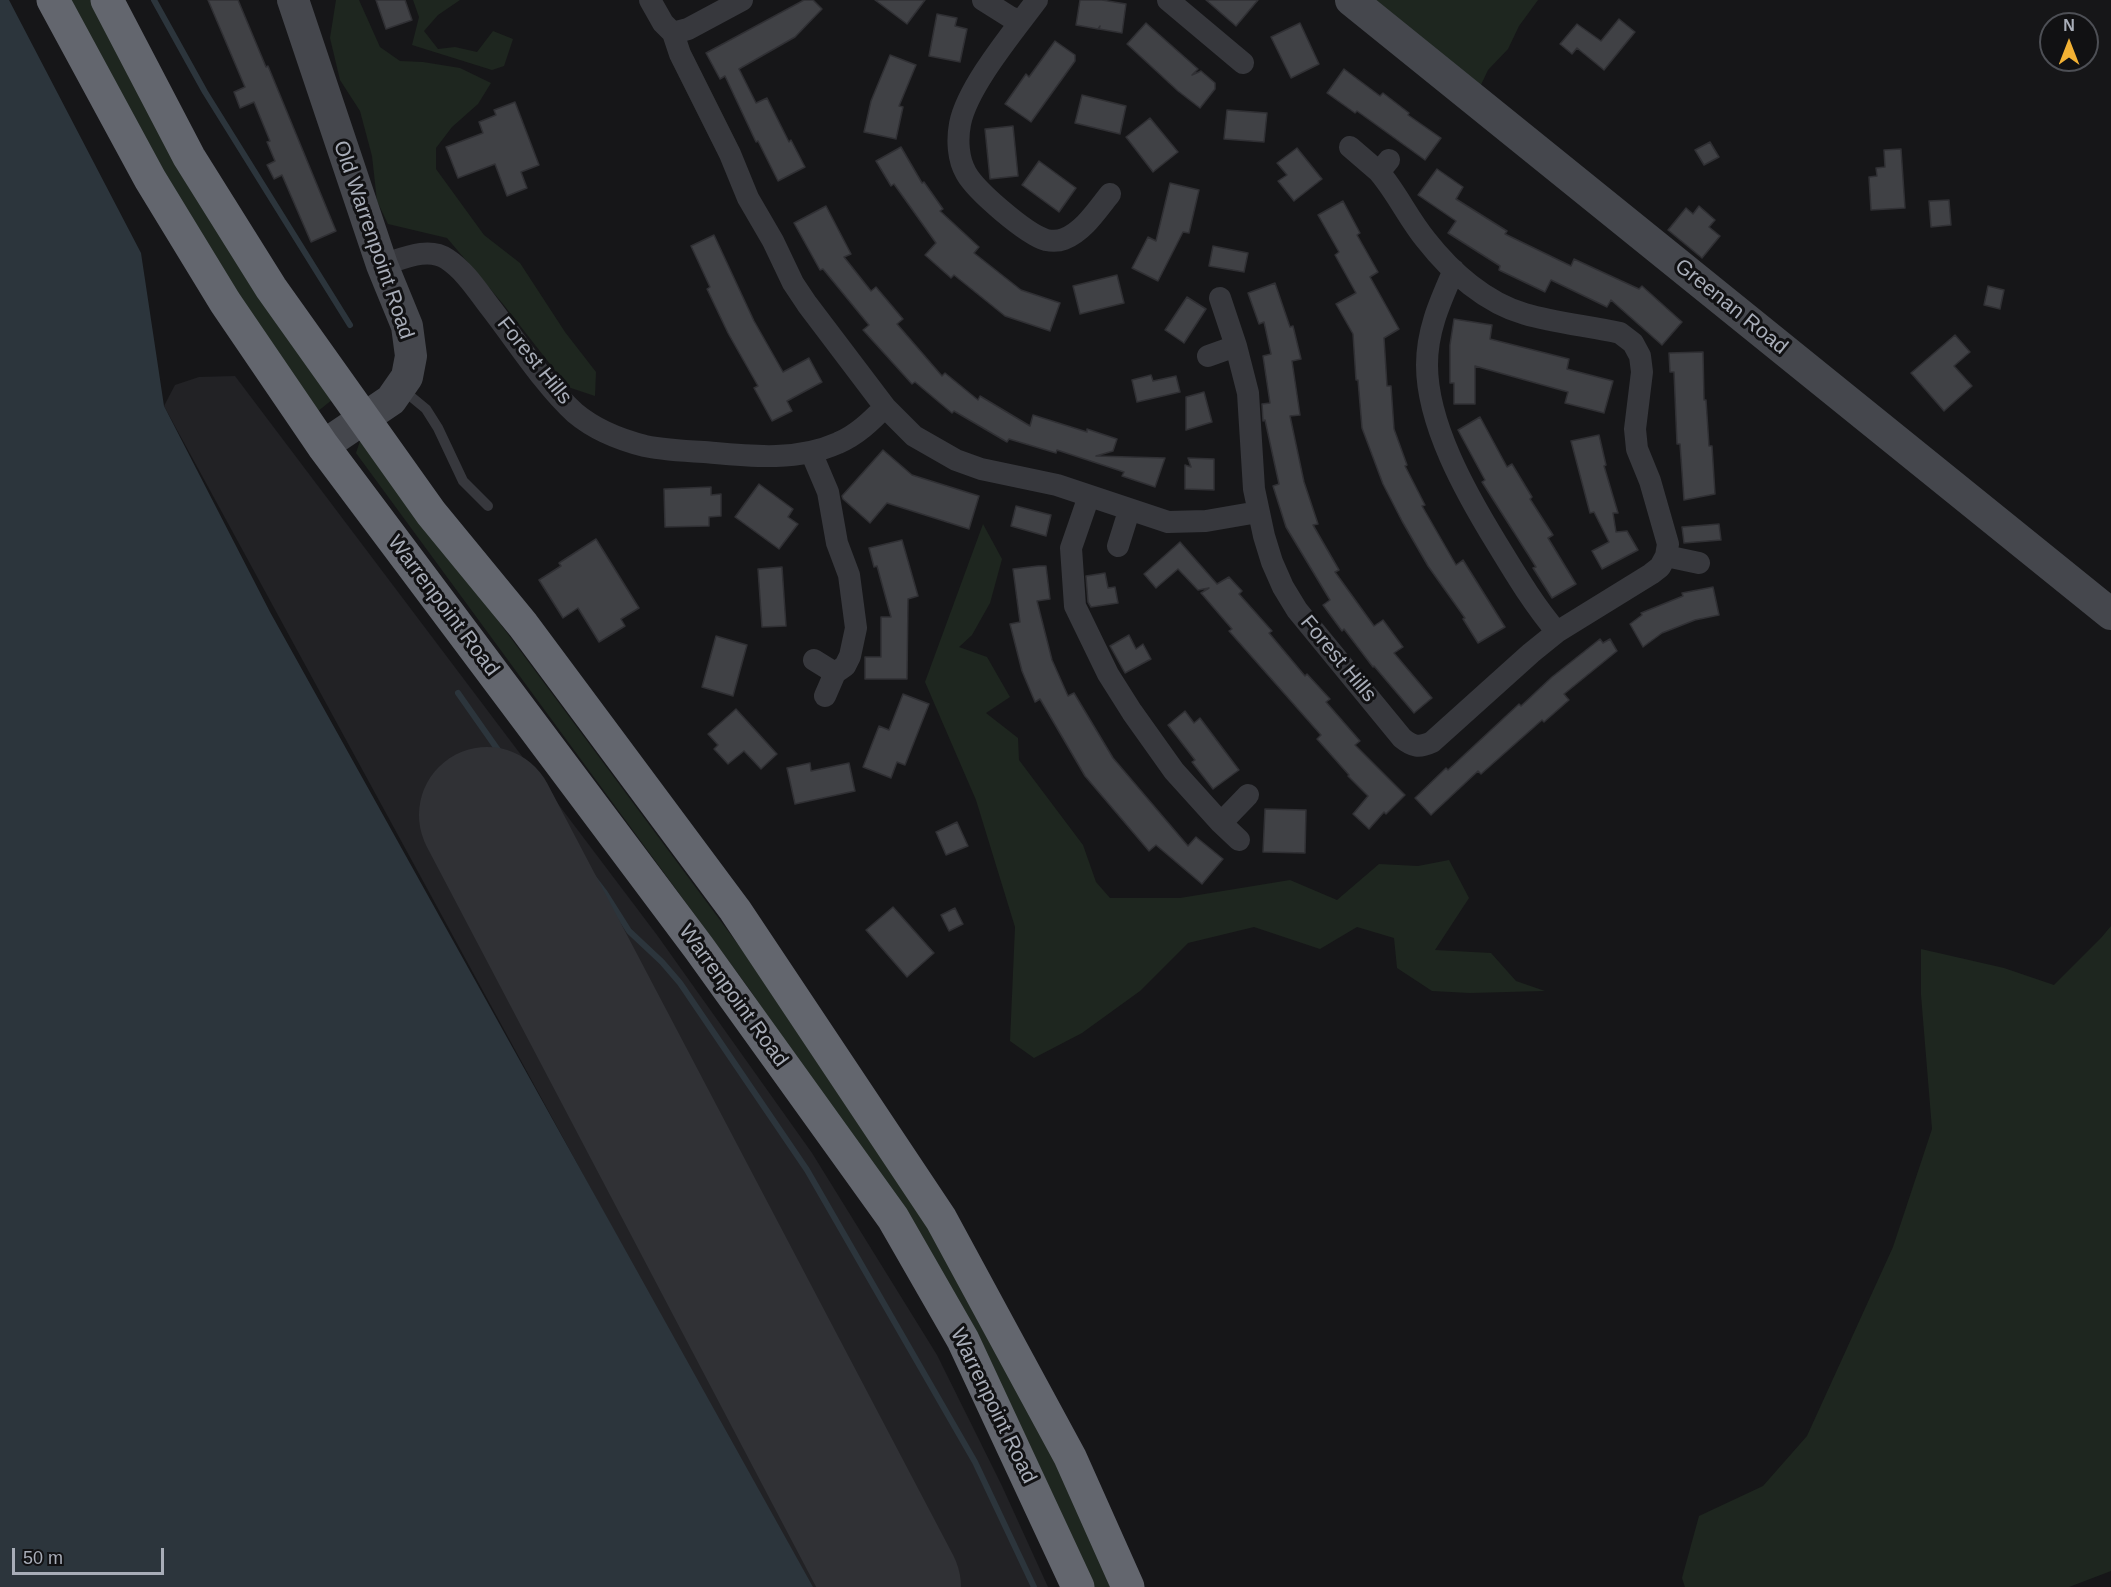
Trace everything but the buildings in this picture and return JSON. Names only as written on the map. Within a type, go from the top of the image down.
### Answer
[{"type":"highway","name":"Warrenpoint Road","points":[[53,0],[155,188],[225,302],[323,446],[692,939],[893,1218],[963,1340],[1078,1587]]},
{"type":"highway","name":"Warrenpoint Road","points":[[107,0],[189,157],[271,288],[431,513],[523,625],[735,910],[940,1219],[1070,1457],[1128,1587]]},
{"type":"street","name":"Old Warrenpoint Road","points":[[293,0],[382,265],[407,326],[411,356],[407,377],[391,400],[323,446]]},
{"type":"street","points":[[650,0],[663,23],[673,33],[680,54],[730,154],[748,198],[773,241],[793,283],[885,407],[914,436],[956,460],[981,469],[1058,485],[1167,522],[1187,523],[1258,512],[1252,470],[1248,393],[1220,298]]},
{"type":"street","points":[[673,33],[688,29],[742,0]]},
{"type":"street","points":[[983,0],[1010,17],[1021,21]]},
{"type":"street","points":[[1037,0],[982,78],[965,108],[958,141],[960,158],[966,174],[1004,212],[1033,234],[1048,240],[1063,239],[1076,232],[1110,194]]},
{"type":"street","points":[[1168,0],[1243,63]]},
{"type":"street","name":"Greenan Road","points":[[1351,0],[2111,614]]},
{"type":"street","points":[[1350,147],[1384,166],[1393,188],[1416,227],[1454,270],[1480,292],[1507,307],[1542,318],[1620,333],[1633,343],[1640,356],[1642,372],[1635,429],[1637,449],[1668,544],[1666,556],[1699,563]]},
{"type":"street","name":"Forest Hills","points":[[382,265],[415,255],[431,253],[446,258],[472,284],[559,396],[576,414],[597,428],[644,446],[723,454],[773,456],[811,452],[838,443],[854,434],[885,407]]},
{"type":"street","points":[[1454,270],[1437,309],[1428,345],[1427,367],[1435,412],[1459,476],[1475,507],[1538,610],[1557,632]]},
{"type":"street","points":[[1208,356],[1236,346]]},
{"type":"street","points":[[811,452],[828,492],[837,543],[849,575],[856,628],[850,656],[844,666],[835,673],[825,696]]},
{"type":"street","points":[[1089,496],[1071,548],[1075,606],[1108,674],[1132,712],[1174,771],[1239,840]]},
{"type":"street","points":[[1118,546],[1129,511]]},
{"type":"street","name":"Forest Hills","points":[[1258,512],[1272,562],[1283,587],[1298,610],[1402,738],[1411,746],[1421,747],[1432,742],[1557,632],[1651,574],[1660,567],[1666,556]]},
{"type":"street","points":[[814,660],[835,673]]},
{"type":"street","points":[[1221,823],[1248,795]]},
{"type":"lane","points":[[399,387],[426,409],[438,428],[463,481],[488,506]]},
{"type":"shaded area","points":[[0,0],[9,0],[141,253],[164,406],[270,612],[813,1587],[0,1587]]},
{"type":"shaded area","points":[[66,0],[91,0],[333,399],[317,412],[205,248]]},
{"type":"shaded area","points":[[336,0],[359,0],[380,47],[400,61],[460,68],[491,83],[478,104],[452,127],[436,148],[436,169],[484,235],[520,263],[565,332],[596,372],[595,396],[568,387],[503,304],[447,238],[388,224],[377,201],[372,156],[360,111],[340,80],[330,38]]},
{"type":"shaded area","points":[[413,0],[460,0],[438,15],[424,31],[438,49],[455,47],[477,52],[493,31],[513,39],[504,66],[492,70],[412,45],[419,17]]},
{"type":"shaded area","points":[[1365,0],[1538,0],[1519,26],[1508,49],[1488,70],[1479,89]]},
{"type":"shaded area","points":[[235,376],[657,935],[812,1153],[937,1355],[1002,1486],[1048,1587],[808,1587],[164,406],[175,385],[199,377]]},
{"type":"shaded area","points":[[360,441],[453,560],[843,1086],[977,1302],[1096,1544],[1114,1587],[1091,1587],[950,1291],[750,990],[356,453]]},
{"type":"shaded area","points":[[983,524],[1002,559],[990,603],[972,635],[959,647],[987,657],[1010,697],[986,713],[1018,738],[1019,760],[1083,845],[1096,882],[1110,898],[1180,898],[1290,880],[1337,900],[1379,864],[1418,866],[1449,860],[1469,898],[1435,950],[1491,953],[1516,981],[1545,991],[1470,993],[1432,991],[1397,968],[1394,938],[1357,927],[1320,949],[1254,927],[1188,943],[1140,991],[1082,1033],[1034,1058],[1010,1041],[1015,927],[976,800],[925,682]]},
{"type":"shaded area","points":[[2111,926],[2111,1571],[2069,1587],[1685,1587],[1682,1578],[1699,1516],[1763,1486],[1807,1436],[1893,1247],[1932,1129],[1921,995],[1921,949],[2004,968],[2054,985]]},
{"type":"waterway","points":[[154,0],[205,92],[350,325]]},
{"type":"waterway","points":[[458,693],[524,787],[605,893],[629,931],[662,962],[680,983],[807,1170],[975,1462],[1034,1587]]},
{"type":"runway","points":[[487,815],[893,1587]]}]
